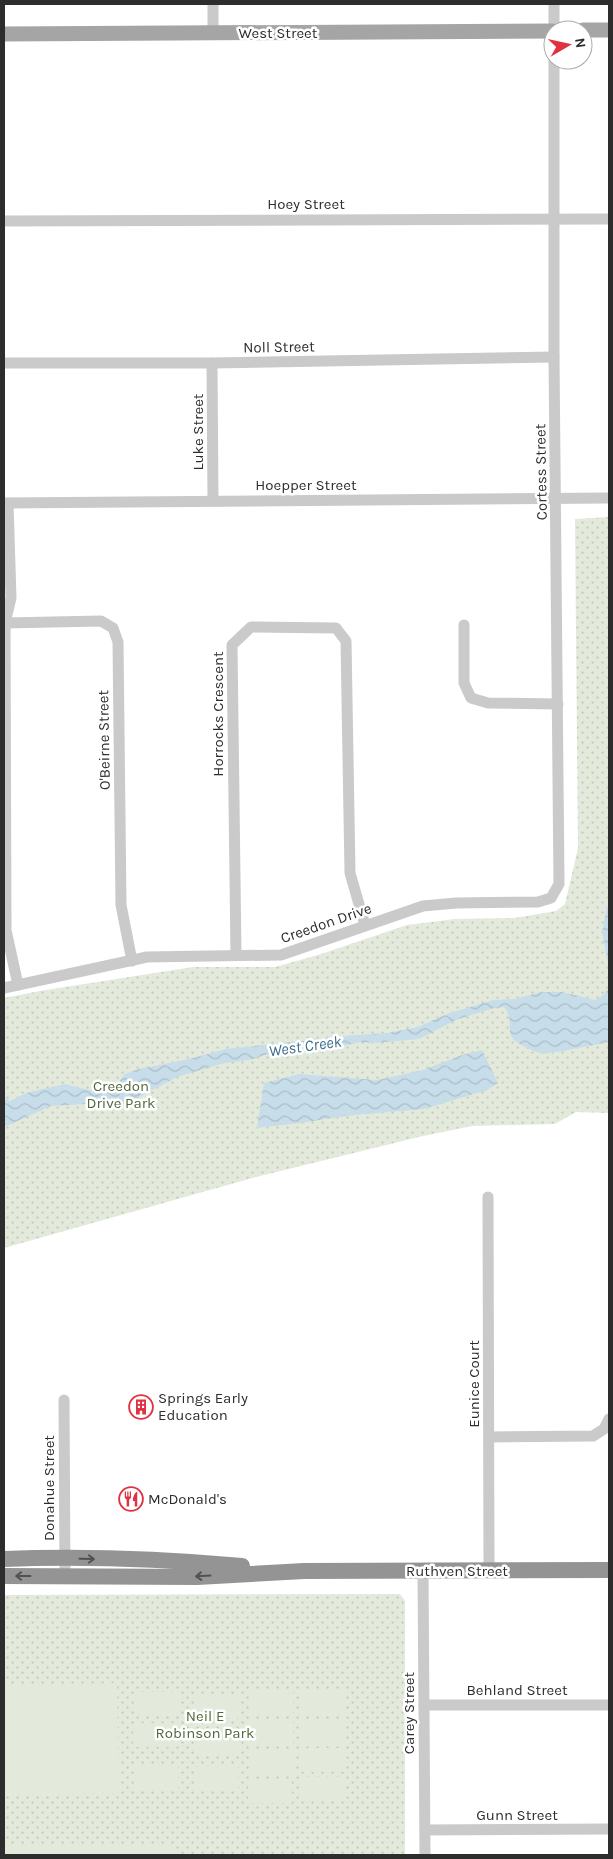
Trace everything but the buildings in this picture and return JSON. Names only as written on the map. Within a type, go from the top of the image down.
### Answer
[{"type":"highway","name":"Ruthven Street","points":[[4,1559],[177,1560],[304,1571]]},
{"type":"highway","name":"Ruthven Street","points":[[4,1576],[197,1577],[304,1571],[609,1570]]},
{"type":"main road","name":"West Street","points":[[4,34],[543,30]]},
{"type":"main road","points":[[593,30],[609,30]]},
{"type":"street","points":[[213,4],[213,33]]},
{"type":"street","points":[[554,4],[554,20]]},
{"type":"street","name":"Cortess Street","points":[[554,70],[554,357],[559,884]]},
{"type":"street","name":"Hoey Street","points":[[4,221],[609,219]]},
{"type":"street","name":"Noll Street","points":[[4,363],[212,363],[554,357]]},
{"type":"street","name":"Luke Street","points":[[212,363],[213,501]]},
{"type":"street","name":"Hoepper Street","points":[[6,503],[609,498]]},
{"type":"street","points":[[6,503],[10,598],[5,623],[6,930],[18,985]]},
{"type":"street","name":"O'Beirne Street","points":[[5,623],[100,621],[113,628],[118,642],[121,905],[132,961]]},
{"type":"street","points":[[464,625],[464,683],[471,698],[488,703],[558,704]]},
{"type":"street","name":"Horrocks Crescent","points":[[236,956],[232,645],[251,627],[336,628],[346,641],[350,873],[365,925]]},
{"type":"street","name":"Creedon Drive","points":[[4,988],[148,957],[281,954],[423,906],[456,903],[538,902],[551,898],[559,884]]},
{"type":"street","name":"Eunice Court","points":[[488,1198],[490,1571]]},
{"type":"street","name":"Donahue Street","points":[[64,1400],[65,1576]]},
{"type":"street","points":[[490,1437],[592,1436],[604,1428],[609,1419]]},
{"type":"street","name":"Carey Street","points":[[424,1571],[425,1855]]},
{"type":"street","name":"Behland Street","points":[[424,1705],[609,1705]]},
{"type":"street","name":"Gunn Street","points":[[425,1830],[609,1829]]},
{"type":"green space","name":"Creedon Drive Park","points":[[609,517],[609,1113],[576,1112],[555,1124],[472,1126],[423,1136],[256,1177],[4,1248],[4,998],[193,967],[275,967],[318,955],[407,925],[455,919],[515,918],[556,911],[565,904],[578,848],[575,519]]},
{"type":"green space","name":"Neil E Robinson Park","points":[[400,1594],[405,1601],[405,1855],[4,1855],[4,1595]]},
{"type":"green space","points":[[117,1683],[119,1793],[4,1795],[4,1685]]},
{"type":"green space","points":[[344,1690],[344,1714],[300,1715],[300,1691]]},
{"type":"green space","points":[[249,1691],[293,1691],[293,1715],[250,1715]]},
{"type":"green space","points":[[135,1692],[179,1692],[179,1716],[135,1716]]},
{"type":"green space","points":[[196,1694],[240,1694],[240,1718],[196,1718]]},
{"type":"green space","points":[[249,1721],[293,1721],[293,1745],[249,1745]]},
{"type":"green space","points":[[300,1721],[344,1721],[344,1745],[301,1745]]},
{"type":"green space","points":[[133,1723],[177,1723],[177,1747],[133,1747]]},
{"type":"green space","points":[[239,1730],[239,1754],[195,1754],[195,1731]]},
{"type":"green space","points":[[300,1748],[344,1748],[345,1772],[301,1772]]},
{"type":"green space","points":[[250,1750],[294,1750],[294,1774],[250,1774]]},
{"type":"green space","points":[[134,1766],[178,1766],[178,1790],[134,1790]]},
{"type":"green space","points":[[238,1766],[238,1790],[194,1791],[194,1767]]},
{"type":"green space","points":[[301,1777],[344,1777],[345,1801],[301,1801]]},
{"type":"green space","points":[[248,1779],[292,1779],[292,1803],[248,1803]]},
{"type":"green space","points":[[174,1845],[174,1855],[4,1855],[4,1846]]},
{"type":"water","points":[[609,904],[609,968],[602,932]]},
{"type":"water","name":"West Creek","points":[[609,988],[609,1042],[540,1053],[515,1041],[511,1035],[507,1011],[504,1007],[494,1008],[456,1020],[419,1039],[374,1043],[360,1042],[338,1047],[268,1054],[250,1060],[224,1063],[177,1077],[117,1106],[102,1103],[51,1106],[4,1127],[4,1097],[10,1101],[26,1093],[65,1084],[101,1093],[113,1090],[125,1074],[139,1069],[226,1049],[388,1033],[418,1027],[447,1014],[493,1000],[515,999],[541,992],[562,992],[595,1000],[602,996]]},
{"type":"water","points":[[482,1050],[498,1083],[487,1090],[424,1109],[345,1116],[257,1128],[264,1083],[299,1074],[377,1080],[423,1070],[462,1055]]},
{"type":"place","name":"Springs Early Education","points":[[141,1407]]},
{"type":"place","name":"McDonald's","points":[[131,1499]]}]
